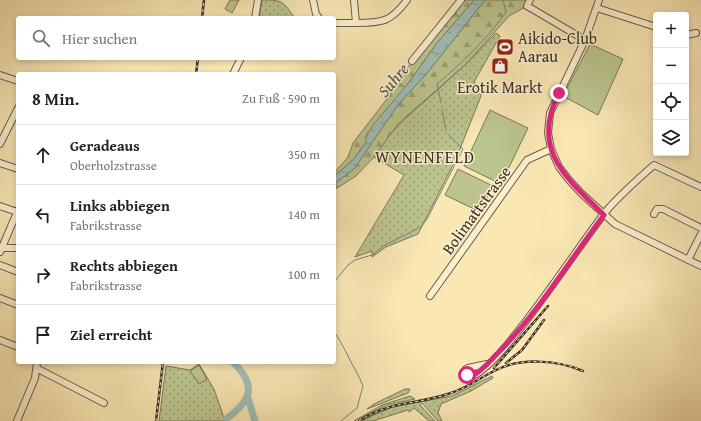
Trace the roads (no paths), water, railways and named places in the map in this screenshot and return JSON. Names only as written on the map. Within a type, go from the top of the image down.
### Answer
[{"type":"street","points":[[255,16],[258,0]]},
{"type":"street","points":[[313,0],[314,8],[318,16]]},
{"type":"street","points":[[354,0],[356,22]]},
{"type":"street","points":[[336,23],[372,23],[389,19],[399,11],[407,0]]},
{"type":"street","points":[[412,61],[461,0]]},
{"type":"street","points":[[530,0],[527,6],[585,40]]},
{"type":"street","points":[[599,0],[585,40],[550,114],[548,133],[551,149],[559,167],[569,180],[615,224],[701,266]]},
{"type":"street","points":[[597,8],[653,26]]},
{"type":"street","points":[[689,34],[696,33]]},
{"type":"street","points":[[234,72],[240,60]]},
{"type":"street","points":[[0,74],[16,80]]},
{"type":"street","points":[[0,144],[16,112]]},
{"type":"street","name":"Bolimattstrasse","points":[[430,296],[527,160],[551,149]]},
{"type":"street","points":[[0,163],[16,168]]},
{"type":"street","points":[[487,364],[532,314],[604,215],[626,189],[654,165],[701,187]]},
{"type":"street","points":[[0,206],[16,210]]},
{"type":"street","points":[[654,214],[657,209],[663,209],[701,228]]},
{"type":"street","points":[[16,215],[1,249],[16,248]]},
{"type":"street","points":[[688,260],[701,234]]},
{"type":"street","points":[[0,265],[16,271]]},
{"type":"street","points":[[0,298],[16,304]]},
{"type":"street","points":[[0,340],[16,346]]},
{"type":"street","points":[[17,421],[24,408],[38,365],[104,403]]},
{"type":"water","name":"Suhre","points":[[474,0],[485,0],[428,72],[397,106],[354,169],[336,182],[336,174],[353,160],[366,142],[366,137],[373,125],[410,81],[437,43]]},
{"type":"waterway","points":[[441,103],[437,84],[456,68],[499,22],[506,12],[503,0]]},
{"type":"waterway","points":[[442,110],[446,130]]},
{"type":"waterway","points":[[336,280],[348,265],[355,260],[372,255],[385,245],[421,227],[427,219],[463,149],[448,134]]},
{"type":"waterway","points":[[336,335],[363,386],[357,408],[341,421]]},
{"type":"waterway","name":"Suhre","points":[[226,419],[235,412],[246,399],[248,392],[246,378],[235,364]]},
{"type":"waterway","points":[[248,398],[255,421]]},
{"type":"railway","points":[[202,16],[204,0]]},
{"type":"railway","points":[[196,72],[198,60]]},
{"type":"railway","points":[[494,368],[548,306]]},
{"type":"railway","points":[[506,363],[522,350],[544,320]]},
{"type":"railway","points":[[359,421],[383,409],[439,397],[457,391],[494,371],[515,364],[527,362],[550,362],[562,364],[583,371]]},
{"type":"railway","points":[[156,421],[163,364]]},
{"type":"place","name":"Aikido-Club Aarau","points":[[505,47]]},
{"type":"place","name":"Erotik Markt","points":[[500,66]]},
{"type":"district","name":"WYNENFELD","points":[[425,157]]}]
